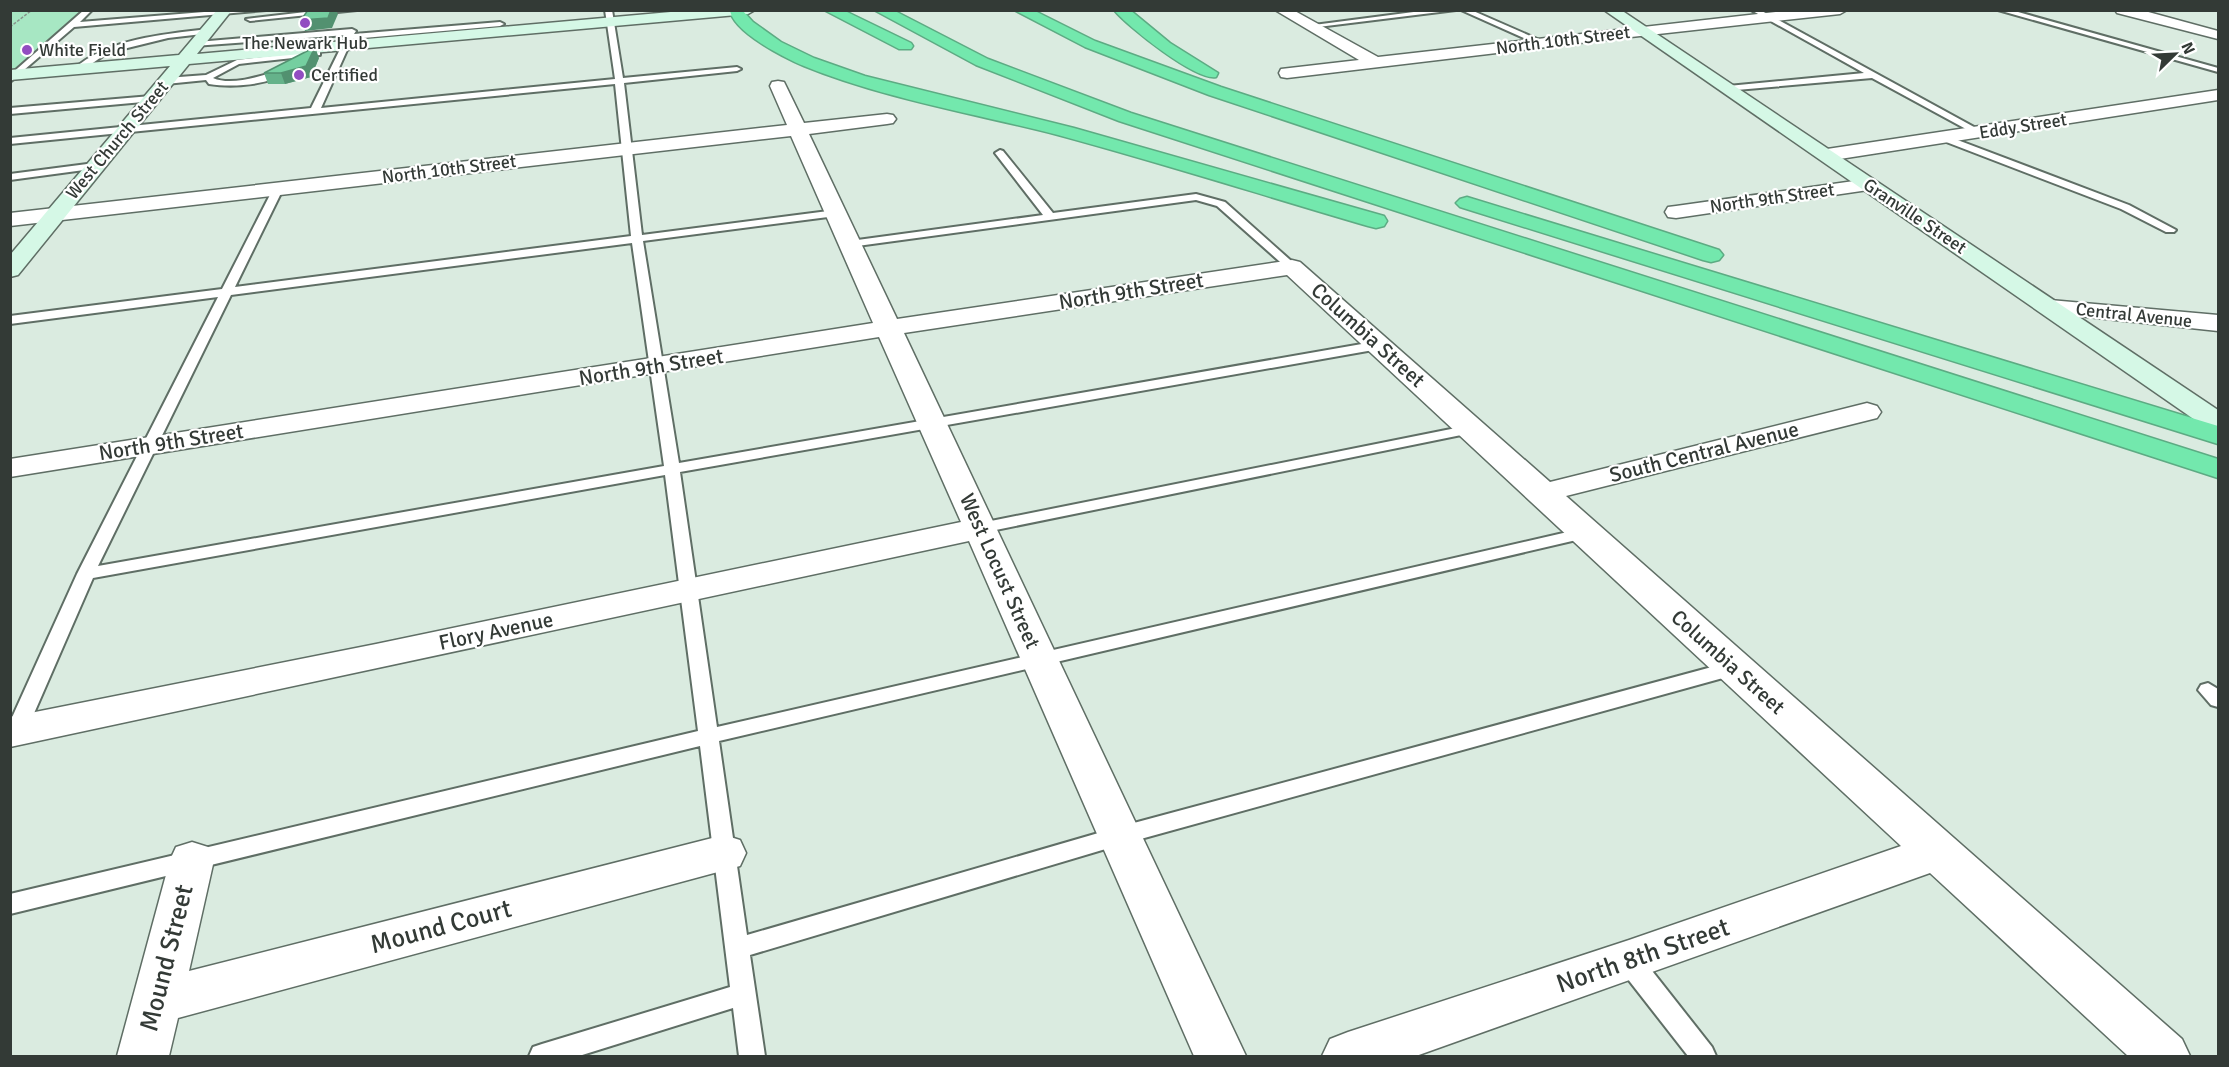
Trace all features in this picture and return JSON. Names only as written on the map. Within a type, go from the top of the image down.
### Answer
[{"type":"highway","points":[[1021,10],[1090,44],[1307,121],[2156,398],[2218,424]]},
{"type":"highway","points":[[1121,10],[1164,46],[1189,62],[1292,108],[1307,121]]},
{"type":"highway","points":[[742,11],[753,29],[782,48],[818,65],[859,80],[1078,135],[1393,226]]},
{"type":"highway","points":[[915,11],[1037,66],[1354,168]]},
{"type":"highway","points":[[837,13],[924,55]]},
{"type":"highway","points":[[885,13],[982,62],[1125,117],[2218,469]]},
{"type":"highway","points":[[961,70],[1056,106],[1125,128],[1211,145]]},
{"type":"highway","points":[[1445,196],[2218,435]]},
{"type":"highway","points":[[1469,248],[1553,271],[1668,290]]},
{"type":"street","points":[[1282,10],[1377,63]]},
{"type":"street","name":"Granville Street","points":[[1611,10],[2050,307],[2218,424]]},
{"type":"street","name":"North 10th Street","points":[[1287,74],[1540,42],[1840,10]]},
{"type":"street","points":[[2122,10],[2218,35]]},
{"type":"street","points":[[12,77],[77,69],[320,50],[348,39],[500,24],[742,11]]},
{"type":"street","name":"West Church Street","points":[[10,270],[214,24]]},
{"type":"street","name":"West Locust Street","points":[[778,86],[1220,1056]]},
{"type":"street","name":"Eddy Street","points":[[1827,155],[2218,95]]},
{"type":"street","name":"North 10th Street","points":[[10,220],[887,119]]},
{"type":"street","name":"North 9th Street","points":[[1676,212],[1868,185]]},
{"type":"street","name":"North 9th Street","points":[[10,468],[890,328],[1292,267]]},
{"type":"street","name":"Columbia Street","points":[[1292,267],[2164,1056]]},
{"type":"street","name":"Central Avenue","points":[[2050,307],[2218,323]]},
{"type":"street","name":"South Central Avenue","points":[[1542,493],[1867,412]]},
{"type":"street","name":"Flory Avenue","points":[[12,735],[981,528]]},
{"type":"street","name":"North 8th Street","points":[[1348,1056],[1629,961],[1937,852]]},
{"type":"street","name":"Mound Court","points":[[158,1001],[724,853]]},
{"type":"street","name":"Mound Street","points":[[143,1056],[192,860]]},
{"type":"lane","points":[[12,77],[89,10]]},
{"type":"lane","points":[[112,22],[125,10]]},
{"type":"lane","points":[[166,18],[173,10]]},
{"type":"lane","points":[[77,69],[104,51],[263,10]]},
{"type":"lane","points":[[214,24],[354,10]]},
{"type":"lane","points":[[315,110],[360,10]]},
{"type":"lane","points":[[1310,26],[1453,10]]},
{"type":"lane","points":[[1464,10],[1540,42]]},
{"type":"lane","points":[[1754,10],[1980,133]]},
{"type":"lane","points":[[2001,10],[2218,70]]},
{"type":"lane","points":[[608,17],[619,80],[637,238],[673,469],[752,1056]]},
{"type":"lane","points":[[72,25],[166,18],[348,39]]},
{"type":"lane","points":[[208,77],[212,82],[236,83],[268,80],[320,50]]},
{"type":"lane","points":[[166,81],[208,77],[237,62],[320,50]]},
{"type":"lane","points":[[10,141],[737,69]]},
{"type":"lane","points":[[1728,89],[1872,75]]},
{"type":"lane","points":[[10,111],[151,99]]},
{"type":"lane","points":[[1944,138],[2125,207],[2170,230]]},
{"type":"lane","points":[[1000,153],[1050,217]]},
{"type":"lane","points":[[10,177],[95,166]]},
{"type":"lane","points":[[12,735],[86,574],[278,189]]},
{"type":"lane","points":[[10,320],[637,238],[1050,217],[1196,197],[1221,204],[1292,267]]},
{"type":"lane","points":[[86,574],[933,422],[1379,345]]},
{"type":"lane","points":[[981,528],[1472,429]]},
{"type":"lane","points":[[10,904],[709,736],[1586,533]]},
{"type":"lane","points":[[737,948],[1119,836],[1734,668]]},
{"type":"lane","points":[[1629,961],[1703,1056]]},
{"type":"lane","points":[[542,1056],[743,994]]},
{"type":"path","points":[[10,27],[32,10]]},
{"type":"green space","name":"White Field","points":[[11,11],[89,11],[11,75]]},
{"type":"building","points":[[308,10],[331,10],[328,18],[301,20]]},
{"type":"building","points":[[315,47],[306,66],[281,73],[264,73]]},
{"type":"place","name":"The Newark Hub","points":[[305,23]]},
{"type":"place","name":"White Field","points":[[27,50]]},
{"type":"place","name":"Certified","points":[[299,75]]}]
